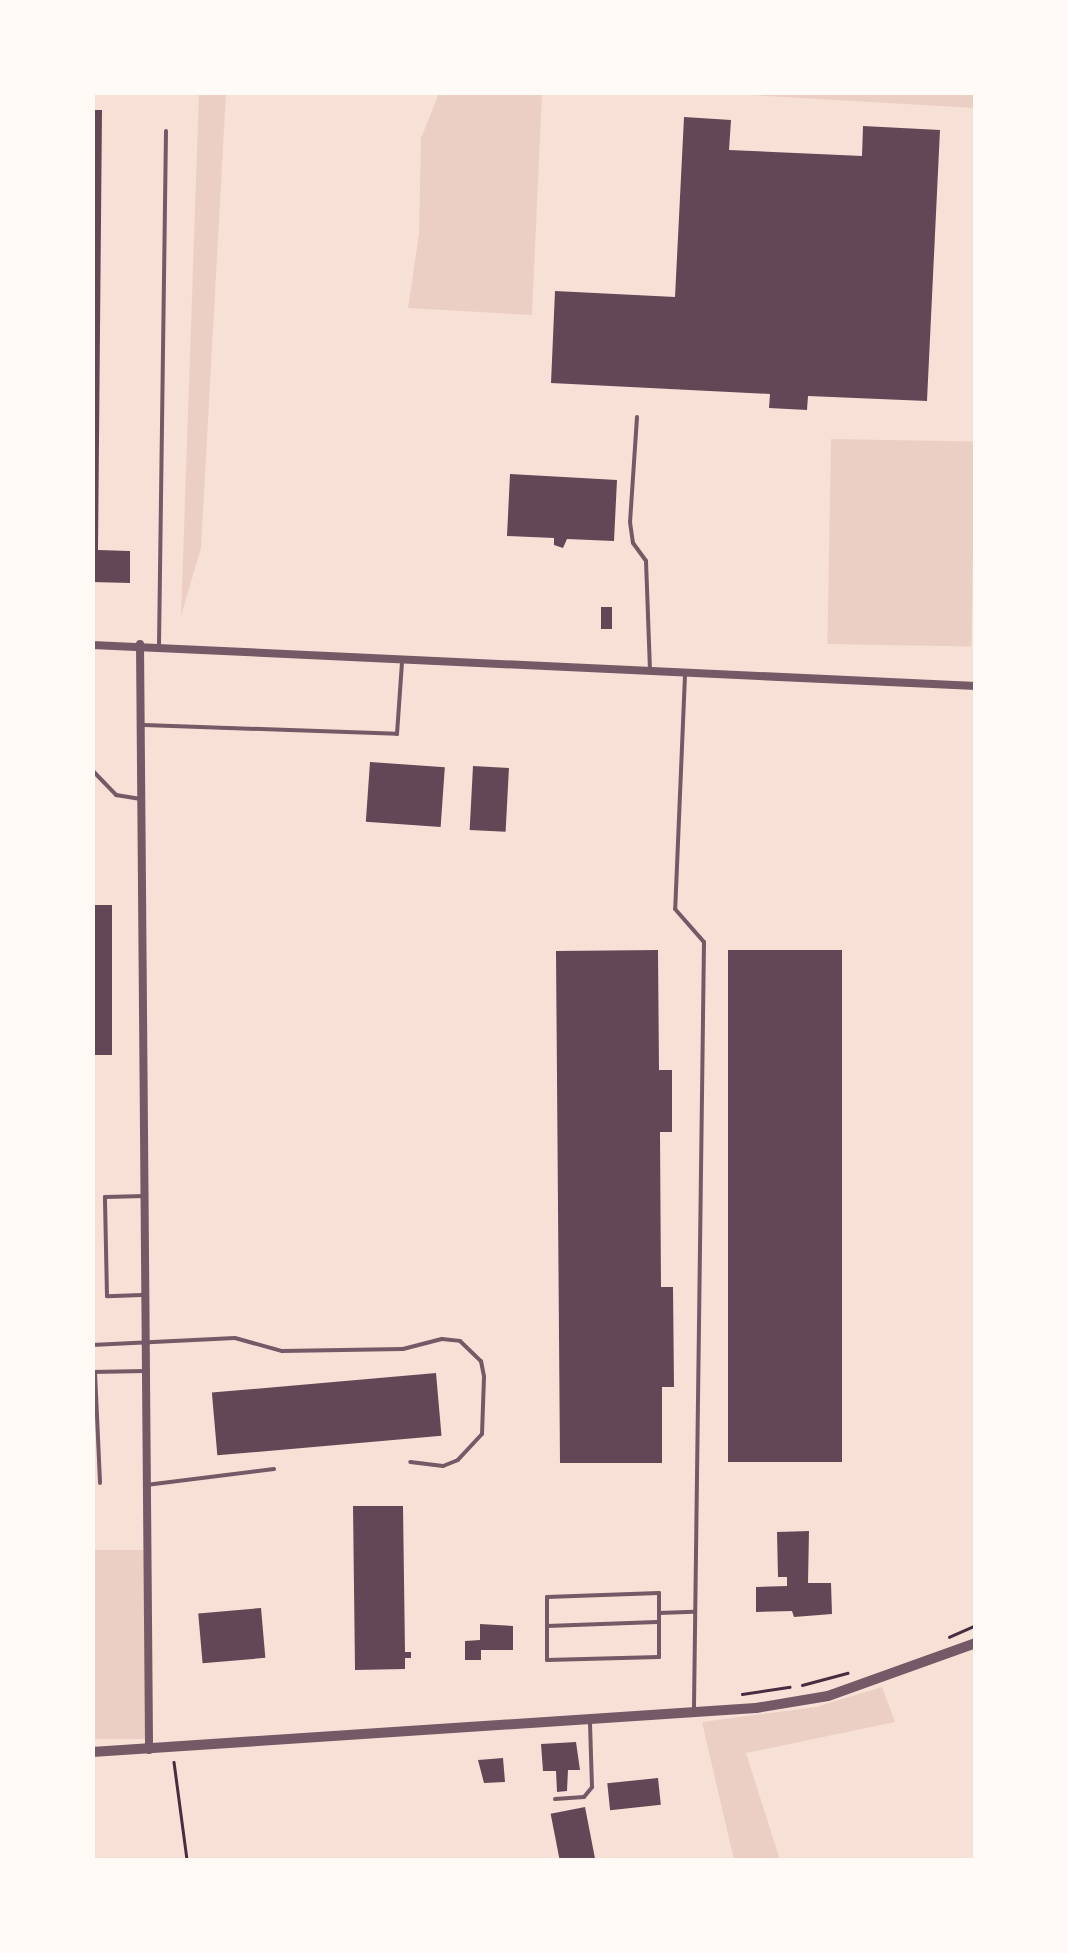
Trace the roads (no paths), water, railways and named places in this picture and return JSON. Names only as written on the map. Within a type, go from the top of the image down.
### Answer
[{"type":"street","points":[[140,644],[149,1750]]},
{"type":"street","points":[[92,645],[140,644],[976,686]]},
{"type":"street","points":[[92,1752],[694,1714],[828,1696],[976,1644]]},
{"type":"lane","points":[[159,646],[166,131]]},
{"type":"lane","points":[[637,417],[630,522],[633,543],[646,561],[650,670]]},
{"type":"lane","points":[[140,725],[397,734],[403,658]]},
{"type":"lane","points":[[685,672],[675,908],[704,942],[694,1714]]},
{"type":"lane","points":[[92,770],[116,795],[140,798]]},
{"type":"lane","points":[[146,1196],[105,1197],[106,1296],[146,1295]]},
{"type":"lane","points":[[92,1345],[236,1338],[282,1351],[403,1349],[442,1339],[460,1341],[480,1361],[484,1377],[482,1434],[469,1452],[443,1466],[410,1462]]},
{"type":"lane","points":[[100,1483],[94,1372],[146,1371]]},
{"type":"lane","points":[[146,1485],[274,1470]]},
{"type":"lane","points":[[659,1593],[659,1613],[659,1657],[547,1660],[547,1597],[659,1593]]},
{"type":"lane","points":[[659,1613],[694,1612]]},
{"type":"lane","points":[[547,1626],[660,1622]]},
{"type":"lane","points":[[555,1799],[584,1797],[592,1788],[590,1722]]}]
